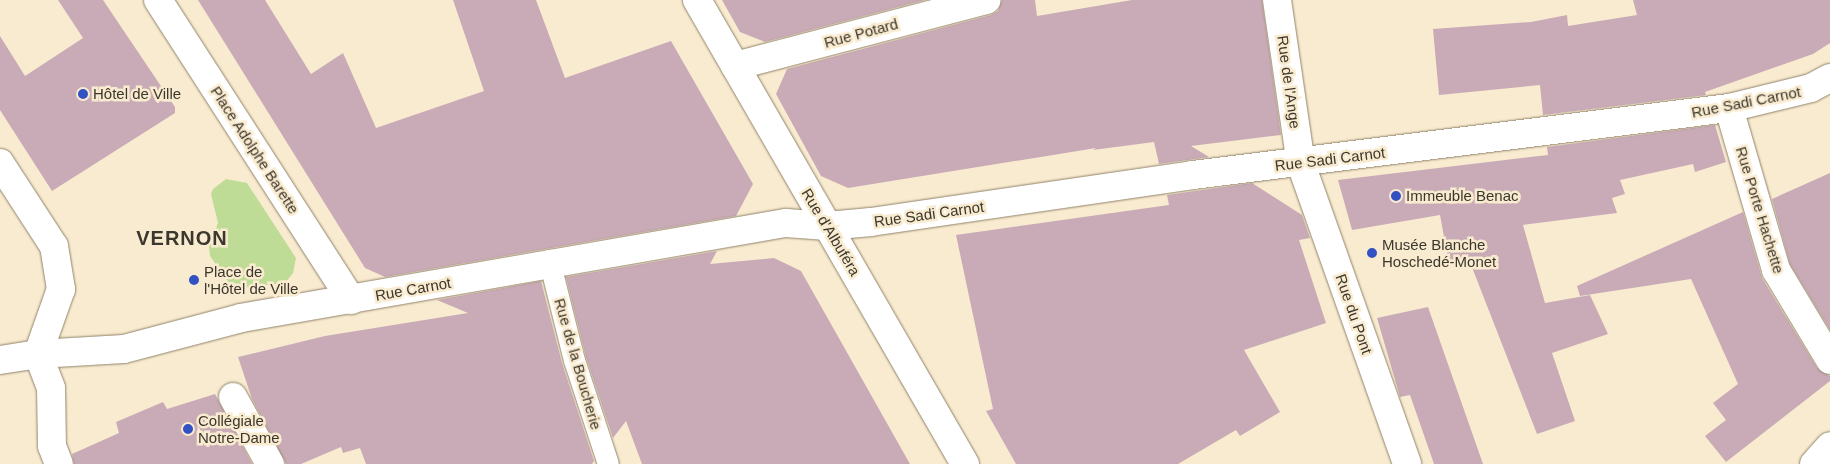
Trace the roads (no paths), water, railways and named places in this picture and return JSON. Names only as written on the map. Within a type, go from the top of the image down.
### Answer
[{"type":"street","name":"Place Adolphe Barette","points":[[158,0],[351,300]]},
{"type":"street","name":"Rue d'Albuféra","points":[[697,0],[965,464]]},
{"type":"street","name":"Rue Potard","points":[[735,66],[987,0]]},
{"type":"street","name":"Rue de l'Ange","points":[[1277,0],[1301,164]]},
{"type":"street","name":"Rue Sadi Carnot","points":[[827,226],[1193,175],[1301,164],[1729,108],[1812,88],[1830,78]]},
{"type":"street","name":"Rue Porte Hachette","points":[[1729,108],[1776,270],[1830,360]]},
{"type":"street","points":[[0,163],[54,246],[61,289],[38,354],[51,388],[52,446],[58,464]]},
{"type":"street","name":"Rue du Pont","points":[[1301,164],[1407,464]]},
{"type":"street","name":"Rue Carnot","points":[[0,360],[38,354],[124,349],[241,318],[786,223],[827,226]]},
{"type":"street","points":[[233,397],[270,464]]},
{"type":"street","points":[[1814,464],[1830,446]]},
{"type":"lane","name":"Rue de la Boucherie","points":[[550,264],[574,360],[608,464]]},
{"type":"place","name":"Hôtel de Ville","points":[[83,94]]},
{"type":"place","name":"Immeuble Benac","points":[[1396,196]]},
{"type":"place","name":"Musée Blanche Hoschedé-Monet","points":[[1372,253]]},
{"type":"place","name":"Place de l'Hôtel de Ville","points":[[194,280]]},
{"type":"place","name":"Collégiale Notre-Dame","points":[[188,429]]},
{"type":"district","name":"VERNON","points":[[182,238]]}]
